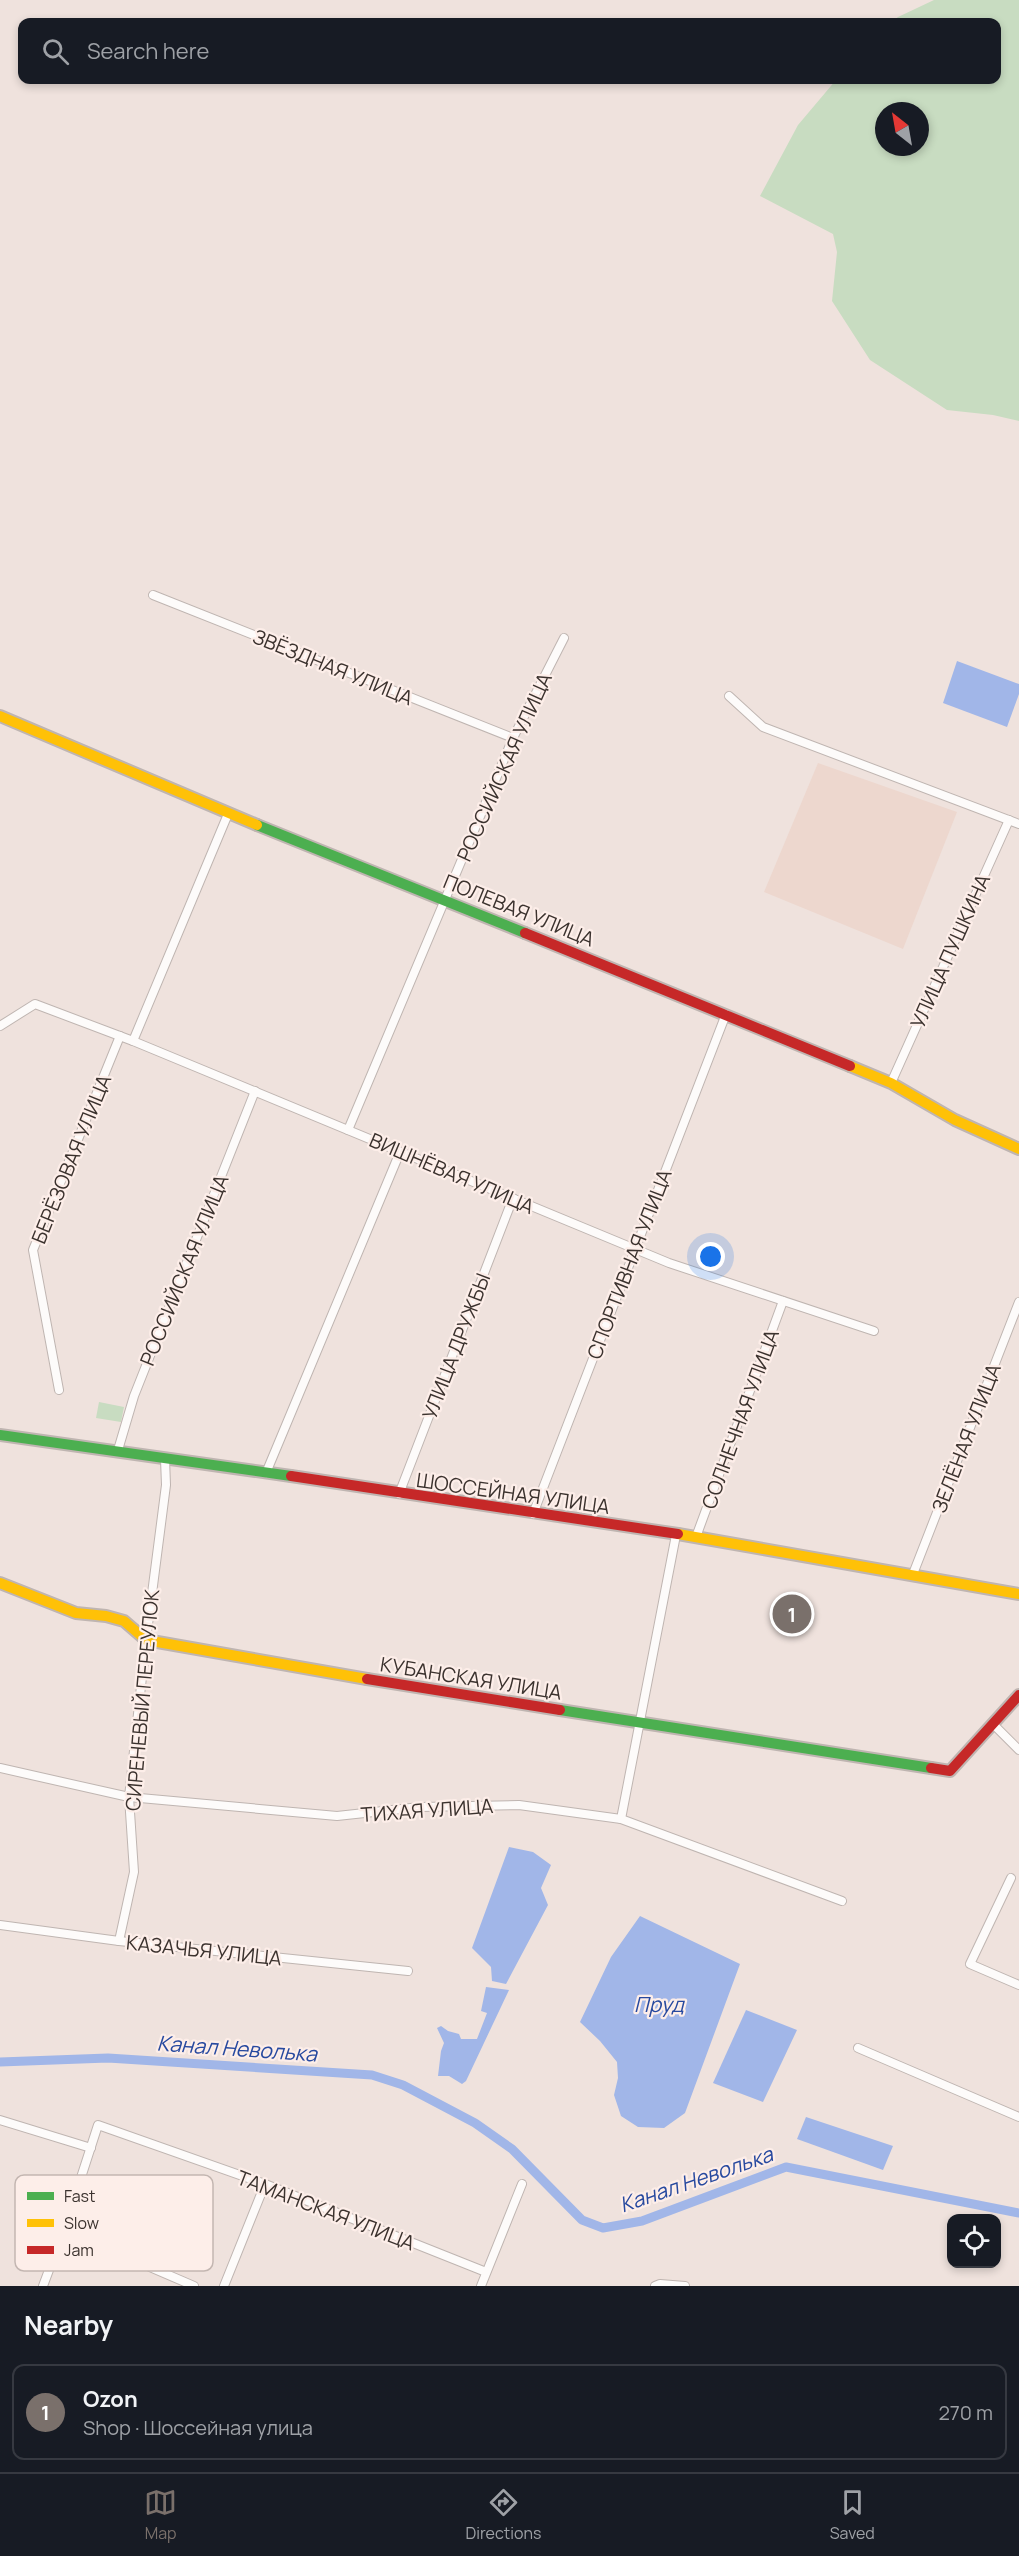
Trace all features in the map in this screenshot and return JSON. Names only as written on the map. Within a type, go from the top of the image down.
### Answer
[{"type":"street","name":"ЗВЁЗДНАЯ УЛИЦА","points":[[153,595],[513,738]]},
{"type":"street","name":"РОССИЙСКАЯ УЛИЦА","points":[[348,1130],[513,738],[564,638]]},
{"type":"street","points":[[729,696],[763,727],[1019,824]]},
{"type":"street","name":"ПОЛЕВАЯ УЛИЦА","points":[[0,716],[228,814],[446,900],[891,1083],[956,1120],[1019,1149]]},
{"type":"street","points":[[133,1041],[228,814]]},
{"type":"street","name":"УЛИЦА ПУШКИНА","points":[[891,1083],[1009,819]]},
{"type":"street","name":"ВИШНЁВАЯ УЛИЦА","points":[[0,1026],[35,1004],[255,1091],[634,1250],[874,1331]]},
{"type":"street","name":"СПОРТИВНАЯ УЛИЦА","points":[[533,1514],[726,1014]]},
{"type":"street","name":"БЕРЁЗОВАЯ УЛИЦА","points":[[59,1390],[33,1250],[120,1036]]},
{"type":"street","name":"РОССИЙСКАЯ УЛИЦА","points":[[118,1450],[134,1396],[255,1091]]},
{"type":"street","points":[[266,1473],[400,1152]]},
{"type":"street","name":"УЛИЦА ДРУЖБЫ","points":[[399,1494],[513,1198]]},
{"type":"street","name":"СОЛНЕЧНАЯ УЛИЦА","points":[[696,1537],[783,1301]]},
{"type":"street","name":"ЗЕЛЁНАЯ УЛИЦА","points":[[913,1574],[1019,1302]]},
{"type":"street","name":"ШОССЕЙНАЯ УЛИЦА","points":[[0,1435],[118,1450],[165,1459],[696,1537],[1019,1594]]},
{"type":"street","name":"СИРЕНЕВЫЙ ПЕРЕУЛОК","points":[[119,1941],[134,1872],[129,1797],[166,1485],[165,1459]]},
{"type":"street","points":[[621,1819],[676,1535]]},
{"type":"street","points":[[0,1583],[76,1613],[106,1616],[124,1621],[146,1640]]},
{"type":"street","name":"КУБАНСКАЯ УЛИЦА","points":[[146,1640],[481,1699],[639,1721],[950,1771],[994,1725]]},
{"type":"street","points":[[1019,1695],[994,1725],[1019,1750]]},
{"type":"street","name":"ТИХАЯ УЛИЦА","points":[[0,1768],[129,1797],[337,1816],[420,1807],[519,1805],[621,1819],[842,1901]]},
{"type":"street","points":[[1011,1878],[970,1964],[1019,1985]]},
{"type":"street","name":"КАЗАЧЬЯ УЛИЦА","points":[[0,1924],[119,1941],[408,1971]]},
{"type":"street","points":[[858,2048],[1019,2117]]},
{"type":"street","points":[[0,2120],[92,2148],[83,2175]]},
{"type":"street","name":"ТАМАНСКАЯ УЛИЦА","points":[[92,2148],[98,2125],[266,2184],[486,2272]]},
{"type":"street","points":[[224,2286],[266,2184]]},
{"type":"street","points":[[481,2286],[522,2184]]},
{"type":"street","points":[[43,2286],[49,2271]]},
{"type":"street","points":[[159,2271],[194,2286]]},
{"type":"street","points":[[655,2286],[660,2284],[685,2286]]},
{"type":"shaded area","points":[[818,763],[957,812],[903,949],[764,892]]},
{"type":"green space","points":[[934,0],[1019,0],[1019,421],[993,415],[947,410],[870,360],[832,301],[837,252],[833,234],[760,196],[798,125],[833,84],[1001,84],[1001,18],[897,18]]},
{"type":"green space","points":[[99,1402],[124,1407],[121,1422],[96,1418]]},
{"type":"water","points":[[957,661],[1019,684],[1019,694],[1007,727],[943,703]]},
{"type":"water","points":[[509,1847],[533,1852],[551,1865],[541,1888],[548,1905],[506,1984],[492,1981],[491,1967],[472,1948]]},
{"type":"water","name":"Пруд","points":[[640,1916],[740,1964],[685,2113],[664,2128],[638,2127],[621,2116],[614,2095],[618,2078],[617,2062],[580,2022],[611,1957]]},
{"type":"water","points":[[486,1987],[509,1990],[466,2081],[462,2084],[449,2076],[438,2076],[444,2043],[437,2028],[441,2026],[459,2034],[461,2039],[477,2039],[487,2013],[481,2011]]},
{"type":"water","points":[[746,2010],[797,2030],[763,2102],[713,2083]]},
{"type":"water","points":[[806,2117],[893,2146],[883,2170],[797,2139]]},
{"type":"waterway","name":"Канал Неволька","points":[[0,2062],[108,2058],[372,2075],[403,2085],[475,2123],[512,2149],[582,2220],[603,2228],[642,2221],[786,2167],[1019,2213]]},
{"type":"traffic: fast","points":[[257,825],[525,933]]},
{"type":"traffic: fast","points":[[0,1435],[291,1476]]},
{"type":"traffic: fast","points":[[560,1710],[931,1768]]},
{"type":"traffic: slow","points":[[0,716],[257,825]]},
{"type":"traffic: slow","points":[[850,1066],[891,1083],[955,1120],[1019,1149]]},
{"type":"traffic: slow","points":[[678,1534],[1019,1594]]},
{"type":"traffic: slow","points":[[0,1583],[76,1613],[106,1616],[124,1621],[146,1640],[367,1679]]},
{"type":"traffic: jam","points":[[525,933],[850,1066]]},
{"type":"traffic: jam","points":[[291,1476],[678,1534]]},
{"type":"traffic: jam","points":[[367,1679],[560,1710]]},
{"type":"traffic: jam","points":[[931,1768],[950,1771],[1019,1695]]},
{"type":"place","name":"Ozon","points":[[792,1614]]}]
